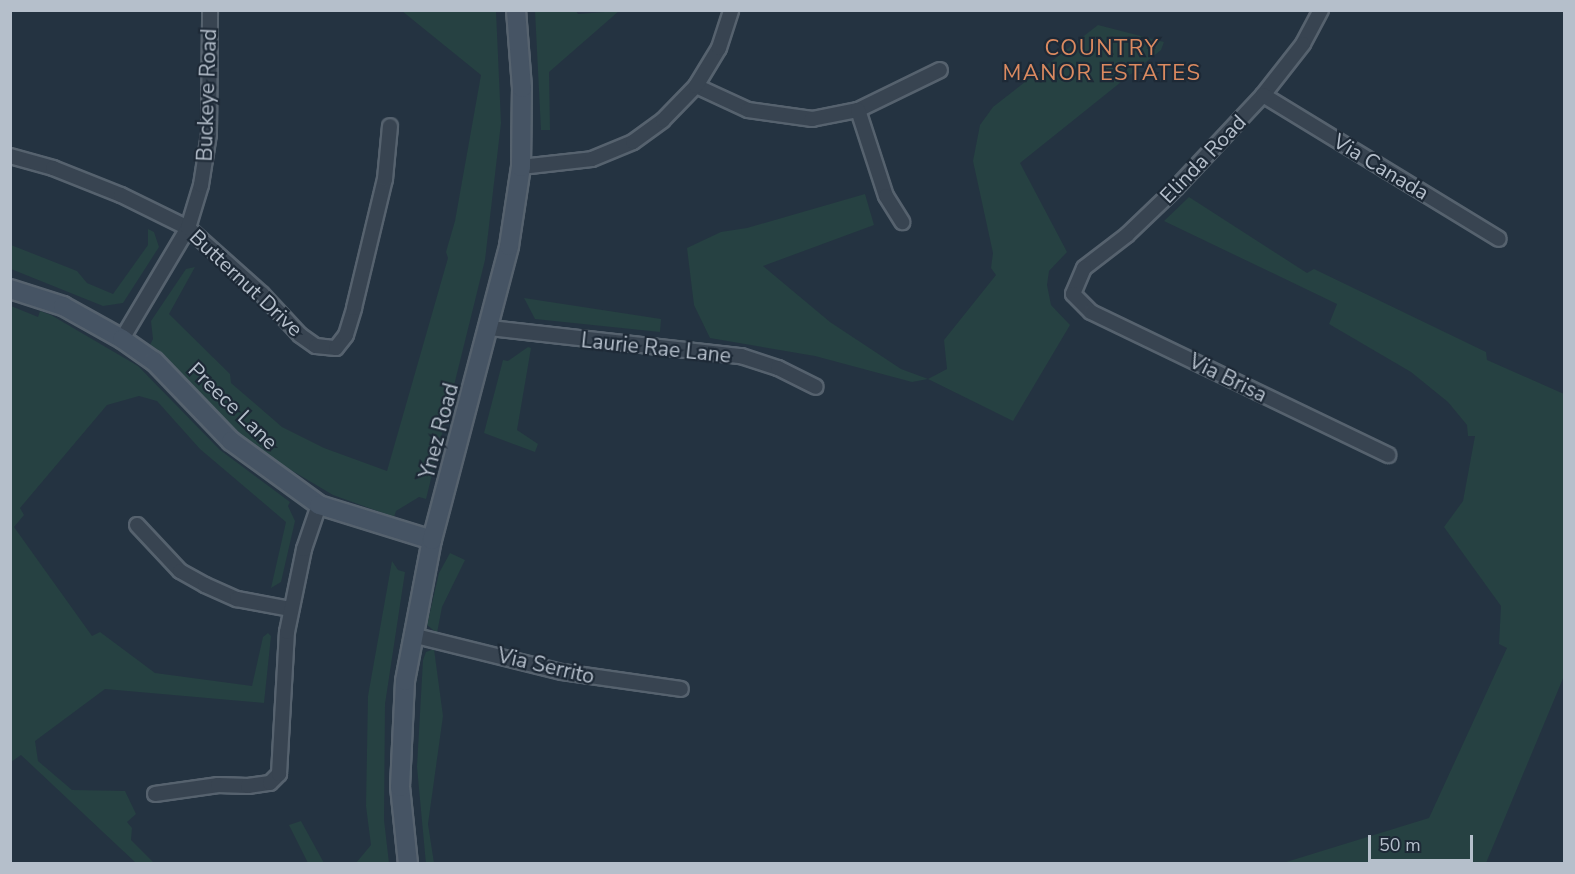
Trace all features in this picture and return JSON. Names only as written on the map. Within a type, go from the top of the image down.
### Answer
[{"type":"main road","name":"Ynez Road","points":[[408,864],[400,776],[412,635],[432,540],[490,328],[509,246],[521,167],[522,88],[516,10]]},
{"type":"main road","name":"Preece Lane","points":[[10,289],[63,306],[122,339],[154,361],[231,441],[319,505],[432,540]]},
{"type":"street","name":"Buckeye Road","points":[[122,339],[188,228],[201,185],[209,134],[210,10]]},
{"type":"street","points":[[521,167],[592,159],[633,142],[663,120],[696,86],[719,48],[731,10]]},
{"type":"street","name":"Elinda Road","points":[[1073,294],[1084,268],[1127,235],[1176,188],[1263,95],[1303,44],[1321,10]]},
{"type":"street","points":[[696,86],[748,110],[776,116],[812,119],[858,110],[940,70]]},
{"type":"street","name":"Via Canada","points":[[1263,95],[1498,239]]},
{"type":"street","points":[[858,110],[886,196],[902,222]]},
{"type":"street","name":"Butternut Drive","points":[[10,156],[102,187],[188,228],[262,294],[300,335],[316,346],[336,348],[346,335],[354,308],[385,179],[390,126]]},
{"type":"street","name":"Via Brisa","points":[[1073,294],[1091,312],[1388,455]]},
{"type":"street","name":"Laurie Rae Lane","points":[[490,328],[741,356],[778,368],[816,387]]},
{"type":"street","points":[[155,794],[218,785],[249,786],[270,783],[279,774],[283,663],[291,609],[304,549],[319,505]]},
{"type":"street","points":[[137,525],[180,571],[205,585],[237,599],[291,609]]},
{"type":"street","name":"Via Serrito","points":[[412,635],[562,672],[681,689]]},
{"type":"green space","points":[[402,11],[496,11],[501,123],[485,260],[426,499],[419,497],[396,511],[394,517],[333,495],[269,457],[243,437],[150,345],[153,339],[151,321],[186,269],[195,267],[169,314],[230,374],[231,383],[282,427],[324,448],[387,471],[448,258],[446,252],[455,221],[481,75]]},
{"type":"green space","points":[[535,11],[576,11],[578,14],[619,11],[549,72],[550,130],[541,130]]},
{"type":"green space","points":[[1098,25],[1164,42],[1161,50],[1020,163],[1067,252],[1049,271],[1047,285],[1051,305],[1070,325],[1013,421],[928,379],[947,369],[944,340],[996,275],[991,268],[993,253],[973,161],[980,125],[993,107]]},
{"type":"green space","points":[[865,194],[874,225],[763,266],[830,322],[901,369],[928,379],[912,382],[815,356],[710,338],[694,305],[687,248],[721,232],[747,228]]},
{"type":"green space","points":[[1189,197],[1307,273],[1314,269],[1486,352],[1487,360],[1564,394],[1564,676],[1486,863],[1283,863],[1429,818],[1507,648],[1499,644],[1501,606],[1444,527],[1463,501],[1475,436],[1468,436],[1467,425],[1448,402],[1411,372],[1329,324],[1337,304],[1164,221]]},
{"type":"green space","points":[[148,229],[154,232],[159,247],[123,303],[103,306],[11,269],[11,245],[77,271],[87,283],[113,294],[148,245]]},
{"type":"green space","points":[[524,298],[661,319],[660,332],[535,319]]},
{"type":"green space","points":[[11,306],[38,317],[40,311],[51,315],[138,366],[220,450],[290,502],[288,506],[295,521],[281,582],[271,588],[286,522],[200,449],[157,401],[139,396],[107,405],[20,508],[24,515],[14,527],[92,636],[100,632],[155,673],[252,686],[263,637],[268,633],[271,636],[264,703],[105,689],[35,741],[38,761],[72,790],[125,791],[136,814],[127,822],[132,828],[131,840],[154,863],[136,863],[21,755],[11,762]]},
{"type":"green space","points":[[528,347],[531,348],[517,430],[538,444],[535,452],[484,433],[503,360],[508,361]]},
{"type":"green space","points":[[450,553],[465,560],[442,607],[437,633],[427,625],[439,573]]},
{"type":"green space","points":[[392,561],[398,570],[405,572],[385,704],[384,820],[389,863],[356,863],[371,845],[366,806],[368,696]]},
{"type":"green space","points":[[434,649],[443,716],[428,824],[434,863],[426,864],[417,767],[423,660],[426,652]]},
{"type":"green space","points":[[301,821],[324,863],[308,863],[289,825]]},
{"type":"district","name":"COUNTRY MANOR ESTATES","points":[[1102,60]]}]
